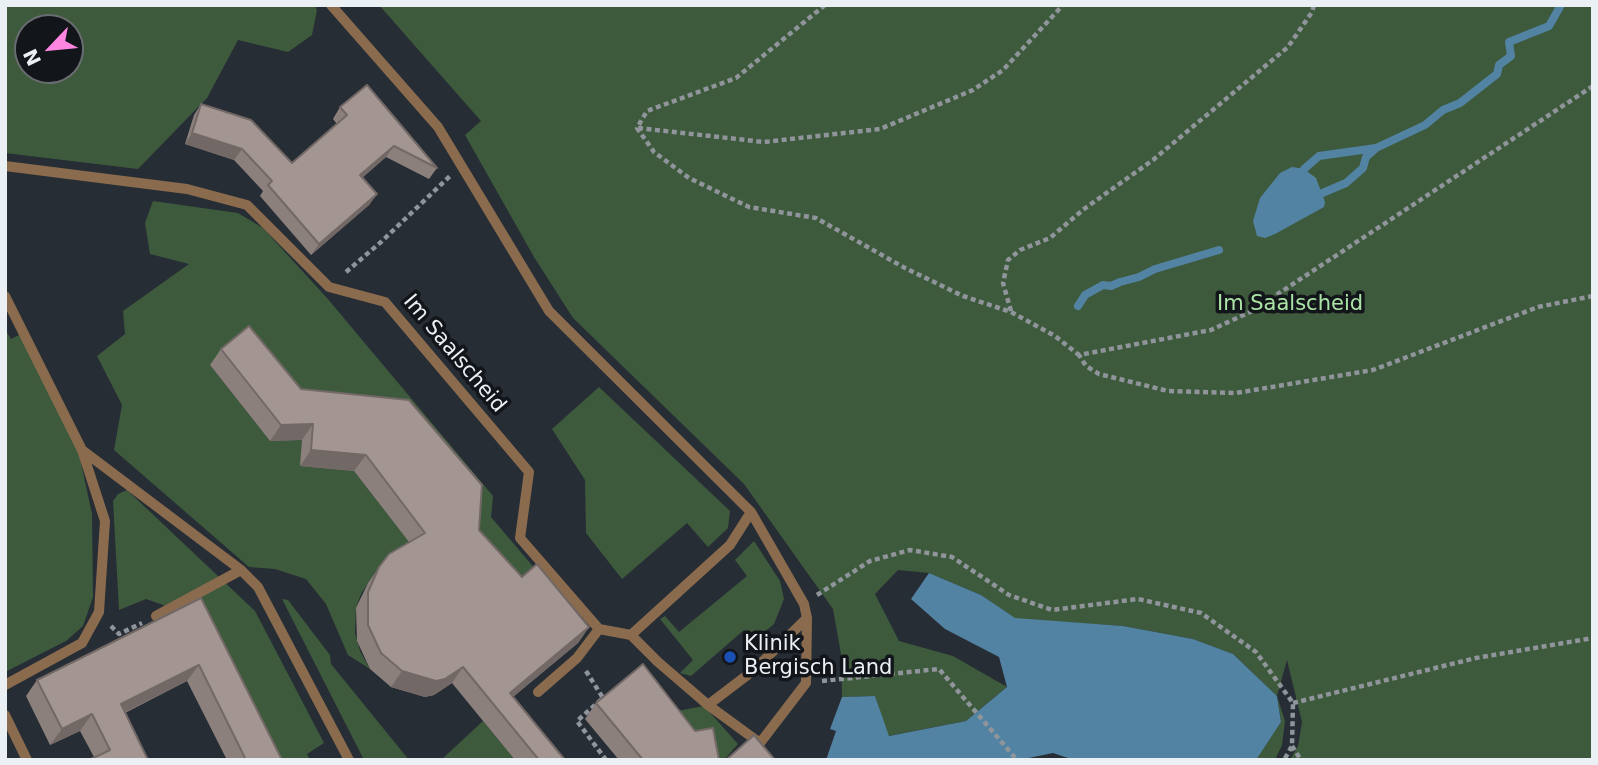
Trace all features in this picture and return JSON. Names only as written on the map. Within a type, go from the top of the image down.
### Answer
[{"type":"lane","points":[[331,5],[438,127],[550,311],[751,512],[804,604],[807,618],[806,683],[760,743],[708,705],[631,635],[599,629],[577,658],[538,692]]},
{"type":"lane","name":"Im Saalscheid","points":[[5,166],[187,189],[247,205],[329,287],[385,302],[529,472],[520,538],[599,629]]},
{"type":"lane","points":[[5,296],[82,450],[105,521],[99,612],[82,643],[5,685]]},
{"type":"lane","points":[[82,450],[241,570],[258,587],[349,760]]},
{"type":"lane","points":[[631,635],[730,545],[751,512]]},
{"type":"lane","points":[[156,617],[241,570]]},
{"type":"lane","points":[[708,705],[754,670],[807,618]]},
{"type":"lane","points":[[5,715],[27,760]]},
{"type":"path","points":[[637,128],[646,111],[736,78],[825,5]]},
{"type":"path","points":[[637,128],[764,142],[880,129],[973,90],[1003,70],[1063,5]]},
{"type":"path","points":[[1011,312],[1003,282],[1008,260],[1020,250],[1050,238],[1084,209],[1153,160],[1288,47],[1314,5]]},
{"type":"path","points":[[1079,355],[1211,330],[1252,311],[1593,86]]},
{"type":"path","points":[[637,128],[654,152],[689,178],[749,207],[816,218],[905,268],[963,296],[1011,312],[1055,335],[1079,355],[1086,366],[1099,374],[1168,391],[1236,393],[1373,370],[1538,307],[1593,296]]},
{"type":"path","points":[[364,256],[461,165]]},
{"type":"path","points":[[804,604],[870,561],[910,550],[952,557],[1009,595],[1052,610],[1138,599],[1201,613],[1256,652],[1293,703],[1292,746],[1284,760]]},
{"type":"path","points":[[118,634],[156,617]]},
{"type":"path","points":[[1293,703],[1476,657],[1593,638]]},
{"type":"path","points":[[577,658],[603,698],[577,721],[606,760]]},
{"type":"path","points":[[806,683],[939,669],[1017,760]]},
{"type":"path","points":[[1292,746],[1301,760]]},
{"type":"green space","points":[[5,5],[314,5],[317,10],[312,35],[288,52],[238,40],[207,98],[138,169],[5,153]]},
{"type":"green space","name":"Im Saalscheid","points":[[379,5],[1593,5],[1593,760],[1290,760],[1298,746],[1302,722],[1287,660],[1277,696],[1233,654],[1193,639],[1123,626],[1015,619],[981,595],[929,573],[898,570],[875,594],[899,641],[953,656],[1007,687],[966,721],[888,736],[875,696],[842,697],[841,654],[833,609],[744,484],[573,318],[534,257],[465,135],[481,121]]},
{"type":"green space","points":[[153,201],[238,213],[263,228],[327,298],[493,496],[491,517],[536,570],[526,580],[468,546],[210,365],[270,441],[302,440],[301,466],[354,471],[417,552],[368,583],[361,594],[356,608],[355,633],[360,651],[370,669],[348,655],[326,604],[306,579],[275,569],[249,567],[114,450],[122,405],[97,356],[125,334],[123,311],[189,264],[150,254],[145,223]]},
{"type":"green space","points":[[5,329],[11,339],[21,334],[78,449],[92,514],[93,597],[83,626],[66,641],[5,672]]},
{"type":"green space","points":[[599,387],[730,511],[728,528],[708,547],[687,523],[622,579],[586,533],[585,480],[552,429]]},
{"type":"green space","points":[[127,490],[255,611],[324,743],[307,754],[310,760],[262,760],[189,614],[146,599],[119,610],[113,501],[118,494]]},
{"type":"green space","points":[[754,541],[780,581],[784,599],[774,624],[755,640],[744,630],[691,676],[680,673],[693,660],[660,619],[665,616],[679,632],[747,576],[735,560]]},
{"type":"green space","points":[[282,599],[288,600],[330,655],[331,664],[409,760],[364,760]]},
{"type":"green space","points":[[1277,696],[1285,721],[1282,745],[1275,760],[1255,760],[1281,722]]},
{"type":"green space","points":[[704,706],[738,744],[724,760],[717,760],[677,711]]},
{"type":"green space","points":[[483,721],[515,760],[441,760]]},
{"type":"water","points":[[1292,167],[1304,169],[1316,178],[1325,202],[1324,207],[1275,234],[1265,238],[1257,236],[1253,221],[1260,198],[1280,173]]},
{"type":"water","points":[[929,573],[981,595],[1015,618],[1123,626],[1193,639],[1233,654],[1277,696],[1281,722],[1256,760],[1074,760],[1053,753],[1019,760],[826,760],[836,731],[830,729],[842,697],[875,696],[889,736],[966,721],[1007,687],[999,657],[945,629],[911,599]]},
{"type":"building","points":[[367,85],[437,168],[394,146],[360,175],[377,194],[319,244],[268,185],[272,181],[242,149],[192,133],[201,104],[251,120],[292,163],[347,115],[340,107]]},
{"type":"building","points":[[249,326],[301,389],[409,400],[482,485],[479,530],[522,577],[537,564],[589,627],[510,693],[565,760],[539,760],[463,667],[445,679],[436,681],[402,671],[381,653],[368,625],[368,592],[379,567],[389,554],[425,533],[366,455],[311,450],[313,424],[281,425],[221,349]]},
{"type":"building","points":[[201,598],[282,760],[246,760],[199,665],[121,704],[148,760],[89,760],[110,750],[92,714],[62,729],[37,680]]},
{"type":"building","points":[[643,664],[695,731],[713,728],[719,760],[643,760],[596,703]]},
{"type":"building","points":[[754,735],[775,760],[726,760]]},
{"type":"waterway","points":[[1304,169],[1319,156],[1376,148],[1425,125],[1443,110],[1460,103],[1497,74],[1499,65],[1511,56],[1509,42],[1549,26],[1561,5]]},
{"type":"waterway","points":[[1313,197],[1346,183],[1363,168],[1366,157],[1375,149]]},
{"type":"waterway","points":[[1078,306],[1085,295],[1103,285],[1111,286],[1155,269],[1219,250]]},
{"type":"place","name":"Klinik Bergisch Land","points":[[730,657]]}]
